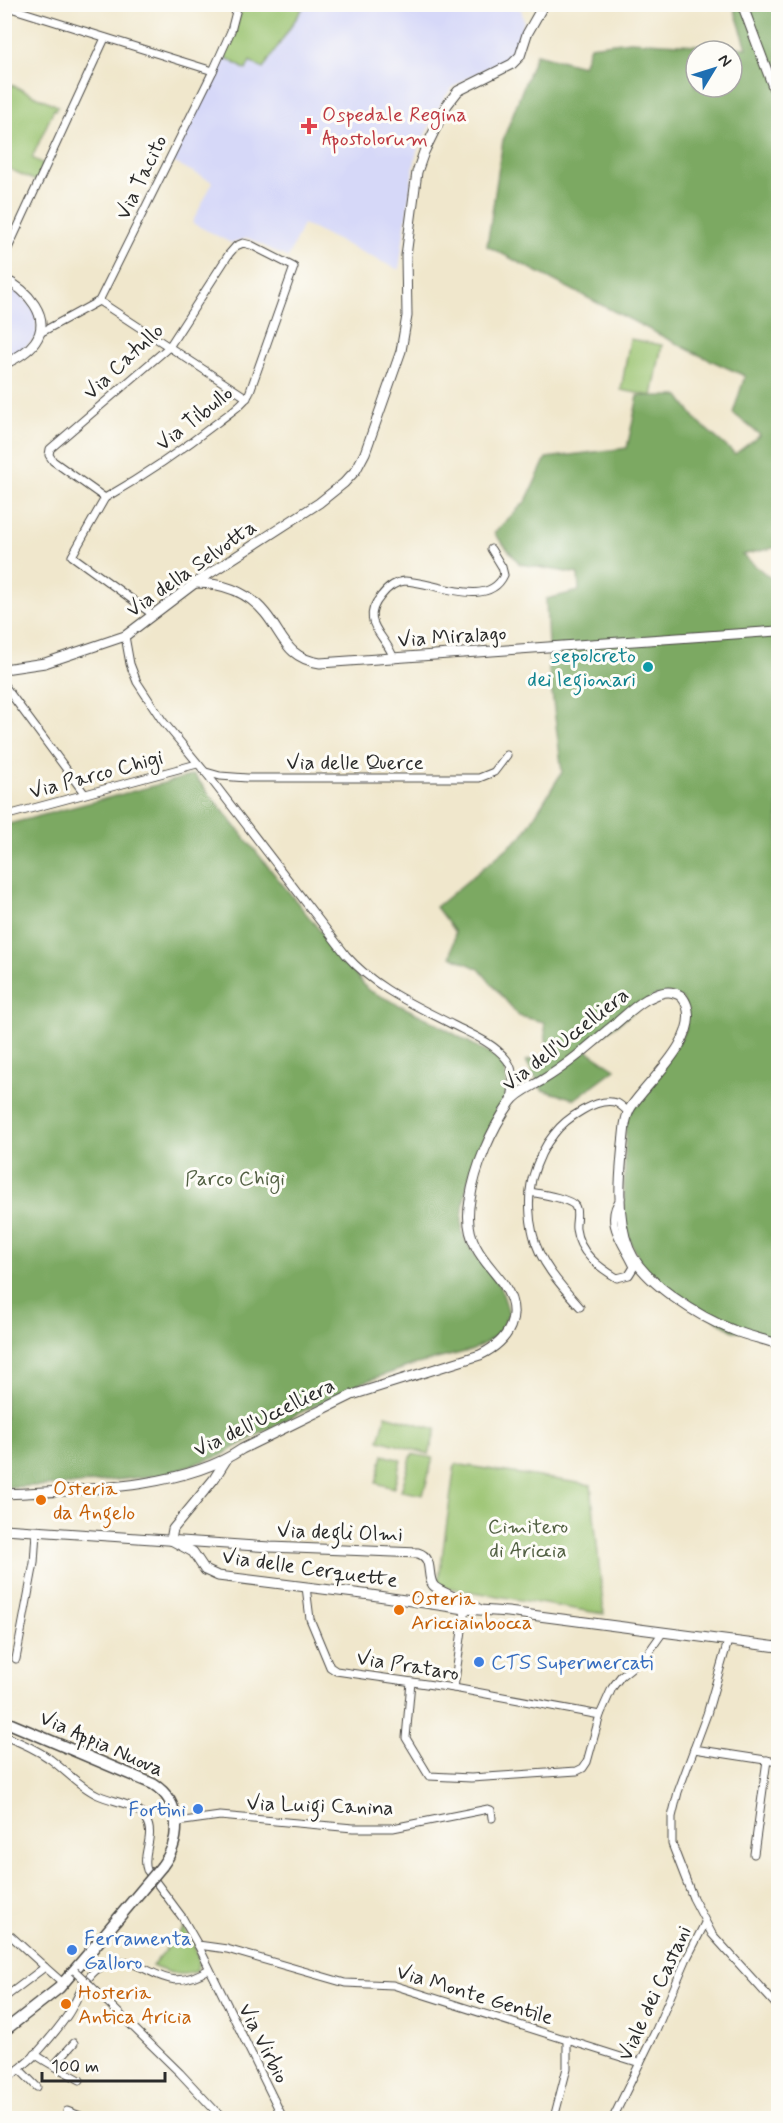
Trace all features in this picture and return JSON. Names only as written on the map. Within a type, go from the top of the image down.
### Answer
[{"type":"main road","name":"Via Appia Nuova","points":[[4,1721],[153,1784],[165,1793],[170,1801],[175,1824],[174,1845],[162,1866],[75,1971],[4,2031]]},
{"type":"street","name":"Via Tacito","points":[[99,301],[213,71],[231,31],[238,4]]},
{"type":"street","name":"Via della Selvotta","points":[[511,1100],[514,1079],[508,1062],[502,1055],[475,1036],[392,993],[360,970],[162,720],[137,682],[130,664],[125,636],[195,583],[319,503],[344,483],[359,465],[401,351],[406,316],[404,277],[406,256],[417,172],[424,152],[447,105],[458,91],[512,64],[520,56],[527,34],[544,4]]},
{"type":"street","points":[[742,4],[778,100]]},
{"type":"street","points":[[4,6],[213,71]]},
{"type":"street","points":[[4,257],[105,38]]},
{"type":"street","name":"Via Catullo","points":[[105,498],[55,463],[49,453],[54,444],[169,347],[229,254],[239,245],[249,244],[294,267]]},
{"type":"street","name":"Via Tibullo","points":[[105,498],[161,464],[247,398],[294,267]]},
{"type":"street","points":[[4,279],[21,288],[33,302],[40,319],[40,333]]},
{"type":"street","points":[[4,364],[30,348],[40,333],[99,301],[247,398]]},
{"type":"street","points":[[105,498],[72,556],[152,614]]},
{"type":"street","points":[[394,659],[388,644],[376,631],[372,622],[374,609],[381,596],[394,584],[405,581],[472,593],[490,591],[497,586],[504,575],[491,549]]},
{"type":"street","name":"Via Miralago","points":[[195,583],[213,583],[243,594],[267,616],[291,650],[303,659],[328,664],[778,630]]},
{"type":"street","points":[[4,669],[45,663],[125,636]]},
{"type":"street","points":[[4,685],[84,793]]},
{"type":"street","name":"Via delle Querce","points":[[197,764],[208,774],[247,778],[481,778],[494,772],[507,755]]},
{"type":"street","name":"Via Parco Chigi","points":[[4,816],[197,764]]},
{"type":"street","name":"Via dell'Uccelliera","points":[[4,1494],[107,1487],[165,1479],[226,1460],[242,1449],[352,1395],[480,1355],[496,1346],[503,1340],[512,1322],[512,1303],[502,1283],[474,1243],[469,1229],[472,1187],[484,1153],[511,1100],[565,1066],[640,1003],[664,992],[678,994],[683,999],[688,1012],[684,1036],[628,1112],[622,1157],[621,1198],[626,1242],[633,1258],[646,1274],[708,1319],[734,1331],[778,1344]]},
{"type":"street","points":[[580,1307],[565,1290],[536,1244],[531,1228],[530,1192],[534,1173],[552,1135],[568,1120],[586,1109],[608,1102],[618,1104],[628,1112]]},
{"type":"street","points":[[530,1192],[573,1204],[577,1213],[576,1230],[580,1244],[598,1266],[617,1278],[629,1275],[634,1267],[618,1239],[613,1219],[615,1206],[621,1198]]},
{"type":"street","points":[[4,1529],[171,1540],[173,1529],[214,1479],[226,1460]]},
{"type":"street","points":[[16,1659],[34,1563],[36,1532]]},
{"type":"street","name":"Via delle Cerquette","points":[[171,1540],[193,1552],[206,1570],[218,1576],[778,1647]]},
{"type":"street","name":"Via degli Olmi","points":[[171,1540],[420,1554],[427,1560],[431,1582],[435,1587],[479,1609]]},
{"type":"street","name":"Via Prataro","points":[[306,1587],[310,1619],[330,1666],[336,1671],[454,1688],[600,1715]]},
{"type":"street","points":[[454,1688],[465,1609]]},
{"type":"street","points":[[411,1682],[406,1738],[429,1776],[481,1777],[580,1770],[587,1762],[600,1715],[614,1684],[646,1656],[663,1632]]},
{"type":"street","name":"Viale dei Castani","points":[[613,2118],[705,1923],[678,1864],[672,1844],[672,1817],[711,1701],[728,1641]]},
{"type":"street","name":"Via Virbio","points":[[4,1736],[42,1754],[94,1793],[127,1804],[140,1812],[149,1827],[145,1860],[149,1872],[182,1917],[198,1945],[214,1982],[283,2118]]},
{"type":"street","points":[[694,1749],[778,1762]]},
{"type":"street","points":[[754,1854],[767,1760]]},
{"type":"street","name":"Via Luigi Canina","points":[[175,1824],[220,1816],[353,1828],[393,1828],[488,1809],[491,1810],[492,1818]]},
{"type":"street","points":[[705,1923],[730,1955],[778,2007]]},
{"type":"street","points":[[11,1936],[63,1983]]},
{"type":"street","name":"Via Monte Gentile","points":[[198,1945],[227,1949],[345,1983],[393,1984],[640,2063]]},
{"type":"street","points":[[6,2079],[35,2054],[68,2015],[87,1980],[96,1970],[105,1965],[116,1963],[138,1965],[168,1980],[179,1981],[189,1979],[209,1969]]},
{"type":"street","points":[[4,1998],[45,1967]]},
{"type":"street","points":[[75,1971],[180,2073],[222,2118]]},
{"type":"street","name":"Via Monte Gentile","points":[[554,2118],[566,2073],[567,2039]]},
{"type":"street","points":[[54,2065],[74,2043]]},
{"type":"street","points":[[35,2054],[49,2065],[54,2065],[80,2080]]},
{"type":"street","points":[[19,2069],[37,2087]]},
{"type":"street","points":[[67,2111],[86,2118]]},
{"type":"shaded area","name":"Ospedale Regina Apostolorum","points":[[492,4],[521,9],[524,21],[514,53],[465,79],[451,89],[442,101],[417,151],[399,270],[303,224],[288,258],[248,238],[231,243],[192,223],[213,182],[171,161],[233,33],[242,5]]},
{"type":"shaded area","points":[[4,288],[17,292],[36,313],[37,336],[21,351],[4,359]]},
{"type":"green space","points":[[243,5],[305,5],[263,69],[250,61],[246,70],[223,56],[234,34]]},
{"type":"green space","points":[[733,5],[778,5],[778,547],[742,555],[778,584],[778,1344],[753,1330],[733,1331],[646,1274],[623,1226],[626,1119],[686,1029],[683,999],[656,995],[585,1049],[615,1069],[575,1099],[542,1090],[526,1061],[548,1055],[544,1022],[519,1016],[479,969],[451,956],[455,932],[436,907],[523,835],[562,772],[549,670],[546,599],[579,591],[578,574],[520,564],[494,533],[526,501],[546,458],[627,448],[638,396],[679,396],[698,422],[735,454],[760,435],[733,413],[745,376],[695,353],[487,246],[503,140],[536,54],[583,66],[590,46],[630,41],[684,44],[684,99],[744,99],[744,48],[747,48]]},
{"type":"green space","points":[[5,82],[58,106],[56,110],[54,109],[32,158],[44,164],[36,181],[5,167]]},
{"type":"green space","points":[[630,339],[662,345],[652,396],[621,390]]},
{"type":"green space","name":"Parco Chigi","points":[[194,775],[368,990],[428,1019],[502,1061],[506,1075],[506,1098],[472,1167],[464,1200],[462,1230],[467,1244],[500,1287],[509,1313],[498,1335],[473,1350],[413,1365],[364,1382],[287,1419],[220,1456],[161,1475],[70,1485],[5,1487],[5,825]]},
{"type":"green space","points":[[386,1415],[436,1429],[429,1454],[379,1440]]},
{"type":"green space","points":[[412,1454],[433,1458],[423,1495],[401,1491]]},
{"type":"green space","points":[[383,1455],[401,1460],[394,1488],[376,1483]]},
{"type":"green space","name":"Cimitero di Ariccia","points":[[455,1464],[591,1485],[604,1614],[438,1586]]},
{"type":"green space","points":[[184,1928],[197,1954],[196,1971],[179,1974],[152,1966]]},
{"type":"place","name":"Ospedale Regina Apostolorum","points":[[309,126]]},
{"type":"place","name":"sepolcreto dei legionari","points":[[648,667]]},
{"type":"place","name":"Osteria da Angelo","points":[[41,1500]]},
{"type":"place","name":"Osteria Aricciainbocca","points":[[399,1610]]},
{"type":"place","name":"CTS Supermercati","points":[[479,1662]]},
{"type":"place","name":"Fortini","points":[[198,1809]]},
{"type":"place","name":"Ferramenta Galloro","points":[[72,1950]]},
{"type":"place","name":"Hosteria Antica Aricia","points":[[66,2004]]}]
